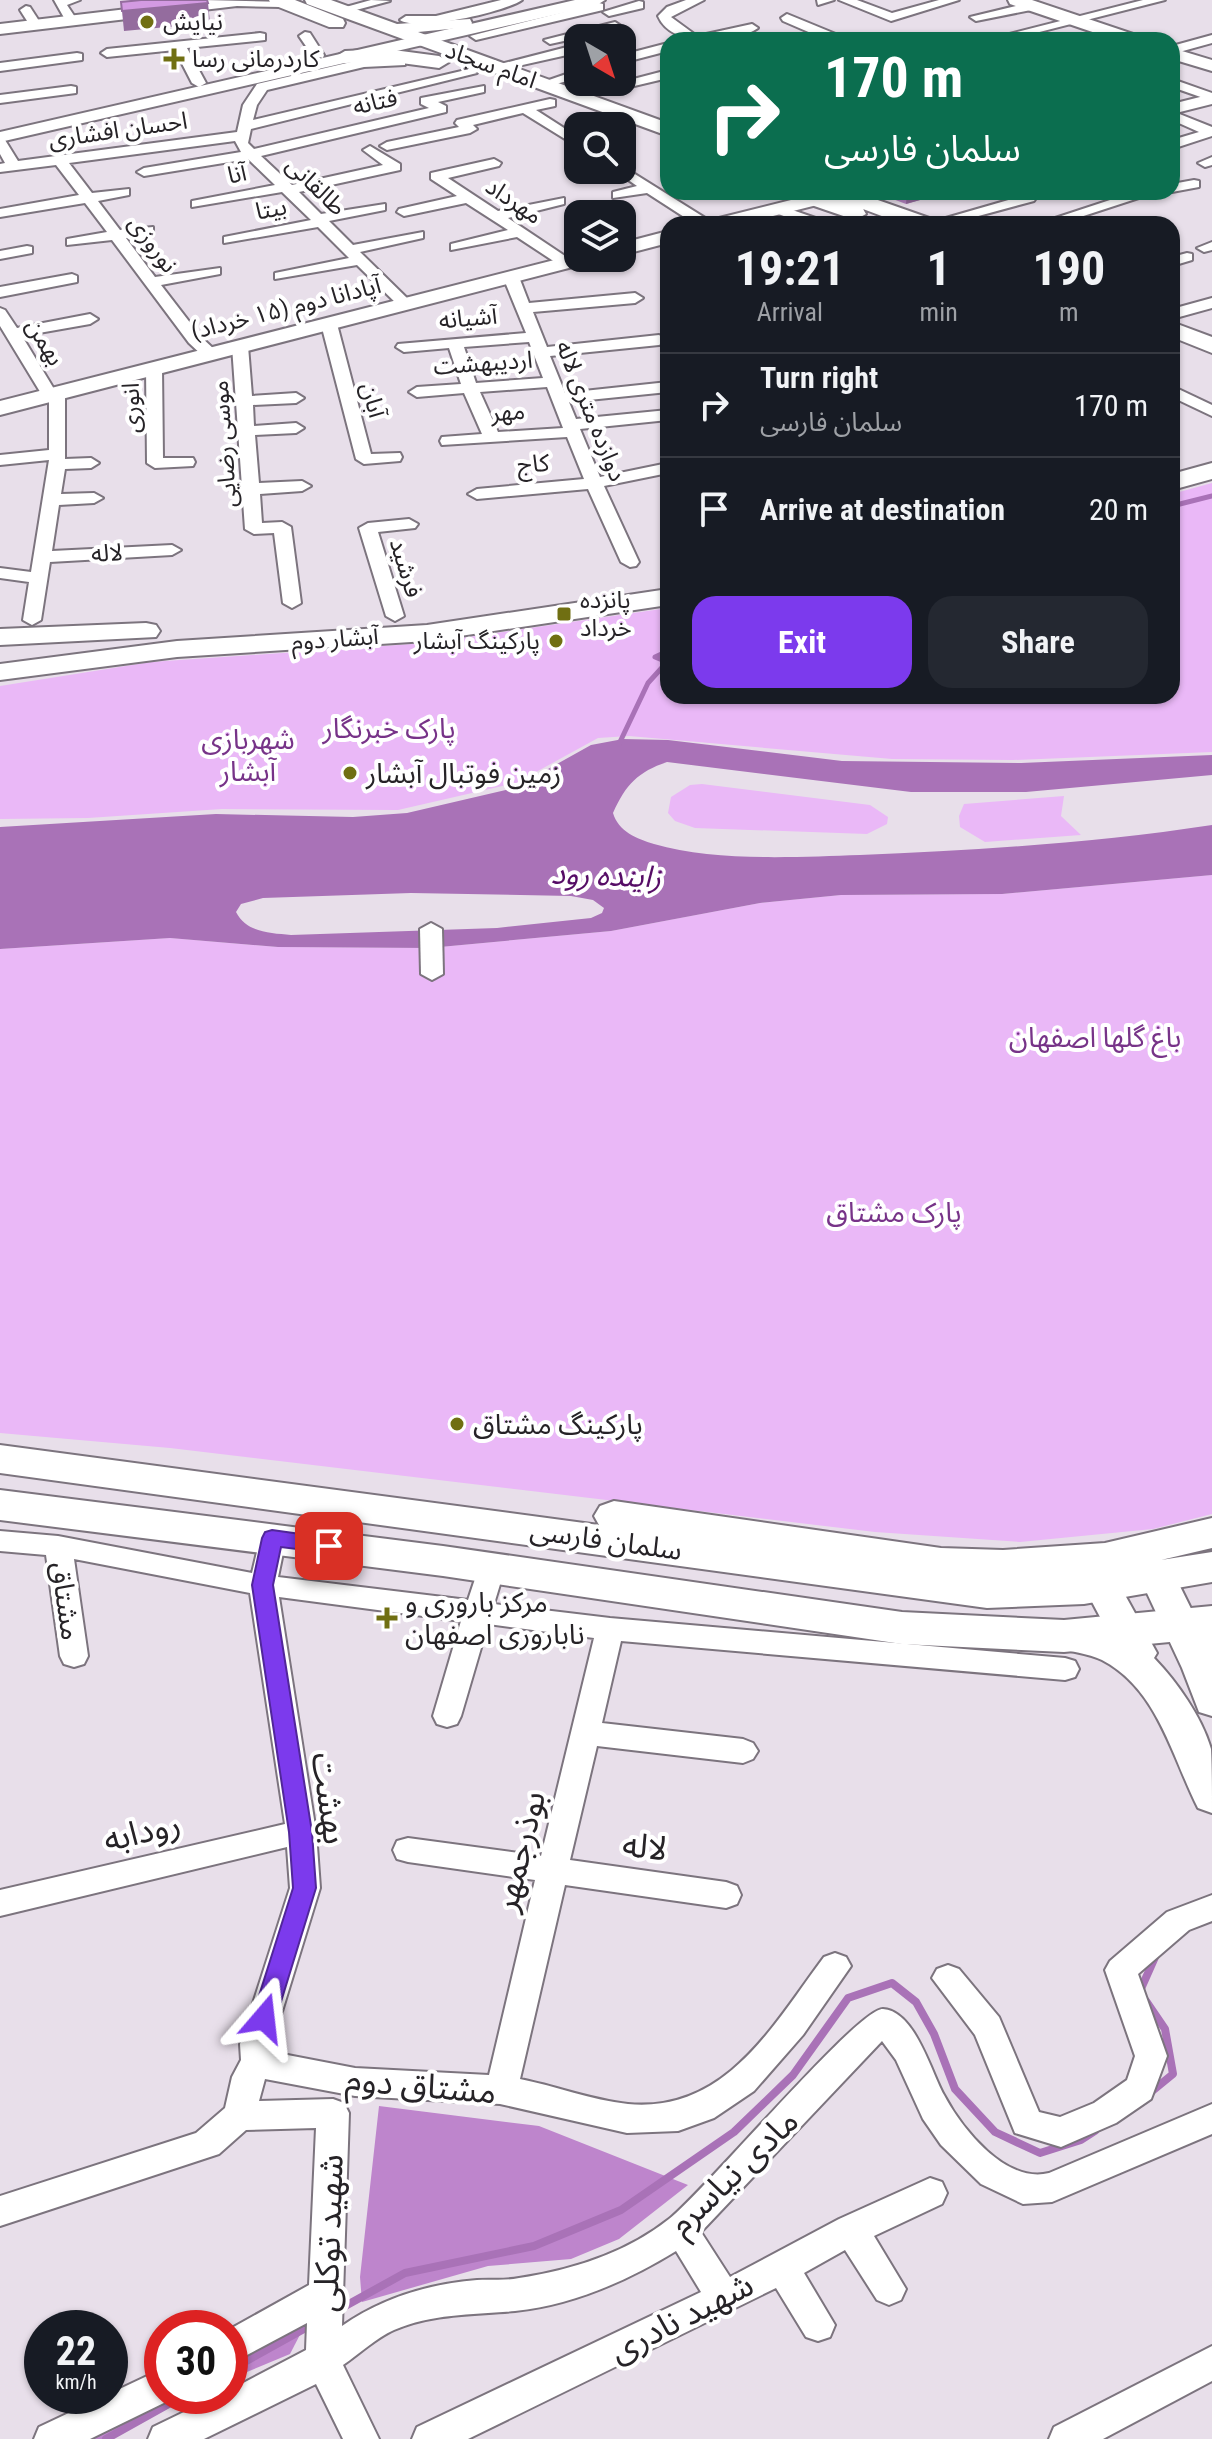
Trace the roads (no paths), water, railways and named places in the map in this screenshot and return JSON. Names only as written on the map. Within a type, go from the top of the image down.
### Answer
[{"type":"main road","points":[[0,29],[36,22],[237,0],[280,1]]},
{"type":"main road","name":"امام سجاد","points":[[314,0],[340,17],[364,19],[471,73],[496,67],[564,92]]},
{"type":"main road","points":[[471,73],[454,48],[455,38],[472,29],[565,0]]},
{"type":"main road","name":"امام سجاد","points":[[280,1],[340,17],[405,40],[441,62],[575,112]]},
{"type":"main road","points":[[1024,3],[1107,32]]},
{"type":"main road","points":[[0,137],[405,40],[598,5]]},
{"type":"main road","points":[[317,62],[337,39],[340,17]]},
{"type":"main road","points":[[364,19],[415,27],[472,29]]},
{"type":"main road","points":[[344,62],[405,40]]},
{"type":"main road","points":[[1180,54],[1212,66]]},
{"type":"main road","points":[[0,127],[199,83],[317,62],[344,62],[386,55],[441,62]]},
{"type":"main road","name":"امام سجاد","points":[[575,96],[660,127]]},
{"type":"main road","points":[[1180,107],[1212,98]]},
{"type":"main road","points":[[636,134],[660,143]]},
{"type":"main road","points":[[744,216],[776,200]]},
{"type":"main road","points":[[843,200],[900,216]]},
{"type":"main road","points":[[636,245],[660,239]]},
{"type":"main road","name":"آپادانا دوم (۱۵ خرداد)","points":[[0,408],[564,263]]},
{"type":"main road","points":[[1180,317],[1212,330]]},
{"type":"main road","points":[[1180,332],[1212,346]]},
{"type":"main road","name":"آبشار دوم","points":[[0,637],[395,616],[585,592],[660,578]]},
{"type":"main road","name":"آبشار دوم","points":[[0,672],[137,653],[427,633],[660,598]]},
{"type":"main road","points":[[0,661],[137,653]]},
{"type":"main road","points":[[13,1460],[105,1451],[711,1528],[941,1563],[1003,1565],[1105,1558],[1212,1533]]},
{"type":"main road","name":"سلمان فارسی","points":[[13,1460],[987,1592],[1101,1585],[1212,1567]]},
{"type":"main road","name":"سلمان فارسی","points":[[0,1505],[491,1568],[1064,1652],[1125,1630],[1203,1652]]},
{"type":"main road","points":[[1155,1685],[1153,1667],[1168,1656],[1183,1658],[1203,1652],[1157,1576]]},
{"type":"main road","points":[[1101,1585],[1179,1724],[1212,1797]]},
{"type":"main road","points":[[1064,1652],[1119,1651],[1136,1663],[1155,1685]]},
{"type":"street","points":[[71,20],[52,2],[74,0]]},
{"type":"street","points":[[440,5],[465,0],[484,7]]},
{"type":"street","points":[[405,40],[436,20],[516,0]]},
{"type":"street","points":[[682,32],[667,23],[664,16],[671,10],[698,0]]},
{"type":"street","points":[[1027,32],[1159,0]]},
{"type":"street","points":[[340,17],[389,1]]},
{"type":"street","points":[[364,19],[389,1]]},
{"type":"street","points":[[852,6],[891,17],[942,1]]},
{"type":"street","points":[[976,17],[1024,3]]},
{"type":"street","points":[[472,29],[520,25],[598,5],[639,5]]},
{"type":"street","points":[[550,40],[620,23],[598,5]]},
{"type":"street","points":[[898,15],[905,29]]},
{"type":"street","points":[[787,18],[819,32]]},
{"type":"street","points":[[520,25],[564,46]]},
{"type":"street","points":[[733,32],[752,28]]},
{"type":"street","points":[[305,36],[317,62],[345,84]]},
{"type":"street","points":[[107,53],[260,37]]},
{"type":"street","points":[[1180,49],[1212,39]]},
{"type":"street","points":[[636,52],[658,40]]},
{"type":"street","points":[[179,45],[199,83]]},
{"type":"street","points":[[7,51],[7,66],[77,57]]},
{"type":"street","points":[[496,67],[564,54]]},
{"type":"street","points":[[242,132],[250,105],[267,85],[297,78],[317,62]]},
{"type":"street","points":[[344,62],[362,77]]},
{"type":"street","name":"احسان افشاری","points":[[7,167],[242,132],[471,73]]},
{"type":"street","name":"فتانه","points":[[439,116],[426,101],[471,73]]},
{"type":"street","points":[[636,81],[660,76]]},
{"type":"street","points":[[297,78],[313,88]]},
{"type":"street","points":[[556,80],[564,78]]},
{"type":"street","points":[[267,85],[291,97]]},
{"type":"street","points":[[1180,86],[1212,98]]},
{"type":"street","points":[[0,99],[71,90]]},
{"type":"street","points":[[462,123],[550,103]]},
{"type":"street","points":[[334,106],[375,128]]},
{"type":"street","points":[[524,108],[564,134]]},
{"type":"street","name":"فتانه","points":[[144,172],[251,154],[375,128],[421,114],[439,116]]},
{"type":"street","points":[[387,146],[470,129],[462,123],[439,116]]},
{"type":"street","points":[[1180,118],[1209,128]]},
{"type":"street","points":[[1180,141],[1209,128]]},
{"type":"street","name":"طالقانی","points":[[242,132],[241,144],[405,304]]},
{"type":"street","name":"آنا","points":[[197,204],[395,167],[345,132]]},
{"type":"street","points":[[0,143],[7,167]]},
{"type":"street","points":[[547,145],[564,143]]},
{"type":"street","name":"نوروزی","points":[[60,160],[195,340],[210,354]]},
{"type":"street","name":"مهرداد","points":[[494,163],[436,176],[520,232],[564,254]]},
{"type":"street","points":[[636,179],[660,195]]},
{"type":"street","points":[[618,195],[660,184]]},
{"type":"street","points":[[1180,187],[1194,184]]},
{"type":"street","points":[[0,213],[124,192]]},
{"type":"street","points":[[404,212],[469,198]]},
{"type":"street","points":[[668,200],[693,216]]},
{"type":"street","points":[[776,200],[805,216]]},
{"type":"street","points":[[962,216],[1022,200]]},
{"type":"street","points":[[1064,216],[1105,200]]},
{"type":"street","points":[[1118,200],[1138,212]]},
{"type":"street","points":[[496,216],[559,201]]},
{"type":"street","name":"بیتا","points":[[229,240],[380,207]]},
{"type":"street","points":[[72,242],[148,230]]},
{"type":"street","points":[[456,247],[520,232]]},
{"type":"street","points":[[280,276],[418,235]]},
{"type":"street","points":[[0,255],[27,250]]},
{"type":"street","points":[[151,282],[215,271]]},
{"type":"street","name":"دوازده متری لاله","points":[[511,277],[593,483],[630,562]]},
{"type":"street","points":[[0,292],[72,279]]},
{"type":"street","points":[[525,308],[635,298]]},
{"type":"street","points":[[1180,312],[1212,303]]},
{"type":"street","name":"بهمن","points":[[0,313],[53,394]]},
{"type":"street","points":[[0,352],[16,340],[90,319]]},
{"type":"street","name":"آبان","points":[[329,324],[364,459],[394,457]]},
{"type":"street","name":"آشیانه","points":[[404,347],[455,343],[659,340]]},
{"type":"street","points":[[455,343],[492,438]]},
{"type":"street","name":"موسی رضایی","points":[[240,346],[254,529],[282,527],[284,594]]},
{"type":"street","name":"انوری","points":[[154,368],[155,463],[187,462]]},
{"type":"street","name":"اردیبهشت","points":[[417,392],[470,388],[660,387]]},
{"type":"street","points":[[32,620],[57,459],[53,394]]},
{"type":"street","points":[[1180,395],[1212,411]]},
{"type":"street","points":[[244,401],[296,398]]},
{"type":"street","name":"مهر","points":[[448,441],[660,416]]},
{"type":"street","points":[[247,431],[296,428]]},
{"type":"street","points":[[0,460],[57,459],[91,463]]},
{"type":"street","name":"کاج","points":[[477,494],[593,483],[660,470]]},
{"type":"street","points":[[251,489],[302,486]]},
{"type":"street","points":[[51,500],[94,498]]},
{"type":"street","name":"فرشید","points":[[395,616],[368,528],[409,524]]},
{"type":"street","name":"لاله","points":[[41,557],[172,550]]},
{"type":"street","points":[[0,573],[38,578]]},
{"type":"street","points":[[430,938],[432,974]]},
{"type":"street","name":"بهشت","points":[[257,2063],[256,2044],[305,1888],[301,1832],[263,1585],[272,1538]]},
{"type":"street","name":"سلمان فارسی","points":[[0,1541],[58,1546],[263,1585],[610,1629],[1064,1652]]},
{"type":"street","name":"مشتاق","points":[[58,1546],[74,1656]]},
{"type":"street","points":[[447,1716],[491,1568]]},
{"type":"street","name":"بوذرجمهر","points":[[501,2090],[610,1629]]},
{"type":"street","points":[[587,1733],[743,1751]]},
{"type":"street","name":"رودابه","points":[[0,1903],[301,1832]]},
{"type":"street","name":"لاله","points":[[408,1850],[726,1895]]},
{"type":"street","points":[[948,1978],[988,2027],[1027,2123],[1061,2132],[1105,2113],[1140,2089],[1151,2056],[1121,1970],[1178,1921],[1212,1908]]},
{"type":"street","name":"مشتاق دوم","points":[[257,2063],[336,2079],[501,2090],[623,2118],[665,2119],[703,2108],[735,2086],[769,2054],[835,1966]]},
{"type":"street","name":"مادی نیاسرم","points":[[166,2439],[287,2381],[382,2318],[428,2303],[476,2296],[516,2295],[562,2286],[618,2268],[681,2230],[761,2149],[862,2038],[882,2022],[908,2047],[936,2112],[974,2158],[1008,2183],[1022,2189],[1038,2191],[1125,2158],[1212,2118]]},
{"type":"street","points":[[0,2211],[207,2144],[239,2116],[248,2077],[257,2063]]},
{"type":"street","name":"شهید توکلی","points":[[239,2116],[333,2113],[323,2360],[361,2439]]},
{"type":"street","name":"شهید نادری","points":[[430,2439],[724,2298],[851,2230],[930,2193]]},
{"type":"street","points":[[681,2230],[724,2298]]},
{"type":"street","points":[[851,2230],[889,2289]]},
{"type":"street","points":[[781,2266],[818,2325]]},
{"type":"street","points":[[248,2338],[326,2294]]},
{"type":"street","points":[[1067,2439],[1212,2363]]},
{"type":"street","points":[[52,2439],[144,2395]]},
{"type":"water","name":"زاینده رود","points":[[623,739],[668,740],[842,761],[1021,763],[1212,755],[1212,775],[1026,792],[911,792],[667,762],[634,780],[613,813],[624,829],[654,844],[703,854],[756,857],[992,848],[1124,837],[1212,825],[1212,875],[1002,894],[841,895],[760,903],[611,931],[429,948],[278,947],[170,938],[0,949],[0,827],[216,814],[353,817],[407,813],[514,788],[591,745]],"holes":[[[411,893],[571,896],[593,900],[604,908],[602,913],[591,918],[497,928],[291,935],[253,928],[236,912],[241,904],[263,898]]]},
{"type":"waterway","points":[[1180,504],[1212,496]]},
{"type":"waterway","points":[[660,655],[655,657],[660,659]]},
{"type":"waterway","points":[[619,744],[648,683],[660,670]]},
{"type":"waterway","points":[[1140,1991],[1156,1955]]},
{"type":"waterway","points":[[338,2310],[405,2273],[534,2246],[621,2210],[734,2132],[793,2075],[848,1998],[892,1983],[916,2002],[934,2034],[955,2089],[995,2132],[1040,2153],[1081,2140],[1095,2131]]},
{"type":"waterway","points":[[1146,2001],[1165,2029],[1173,2074],[1151,2092]]},
{"type":"waterway","points":[[248,2360],[311,2325]]},
{"type":"waterway","points":[[106,2439],[151,2414]]},
{"type":"place","name":"نیایش","points":[[147,22]]},
{"type":"place","name":"کاردرمانی رسا","points":[[174,59]]},
{"type":"place","name":"پانزده خرداد","points":[[564,614]]},
{"type":"place","name":"پارکینگ آبشار","points":[[556,641]]},
{"type":"place","name":"زمین فوتبال آبشار","points":[[350,773]]},
{"type":"place","name":"پارکینگ مشتاق","points":[[457,1424]]},
{"type":"place","name":"مرکز باروری و ناباروری اصفهان","points":[[387,1618]]},
{"type":"park label","name":"پارک خبرنگار","points":[[389,728]]},
{"type":"park label","name":"شهربازی آبشار","points":[[248,755]]},
{"type":"park label","name":"باغ گلها اصفهان","points":[[1095,1037]]},
{"type":"park label","name":"پارک مشتاق","points":[[894,1212]]}]
